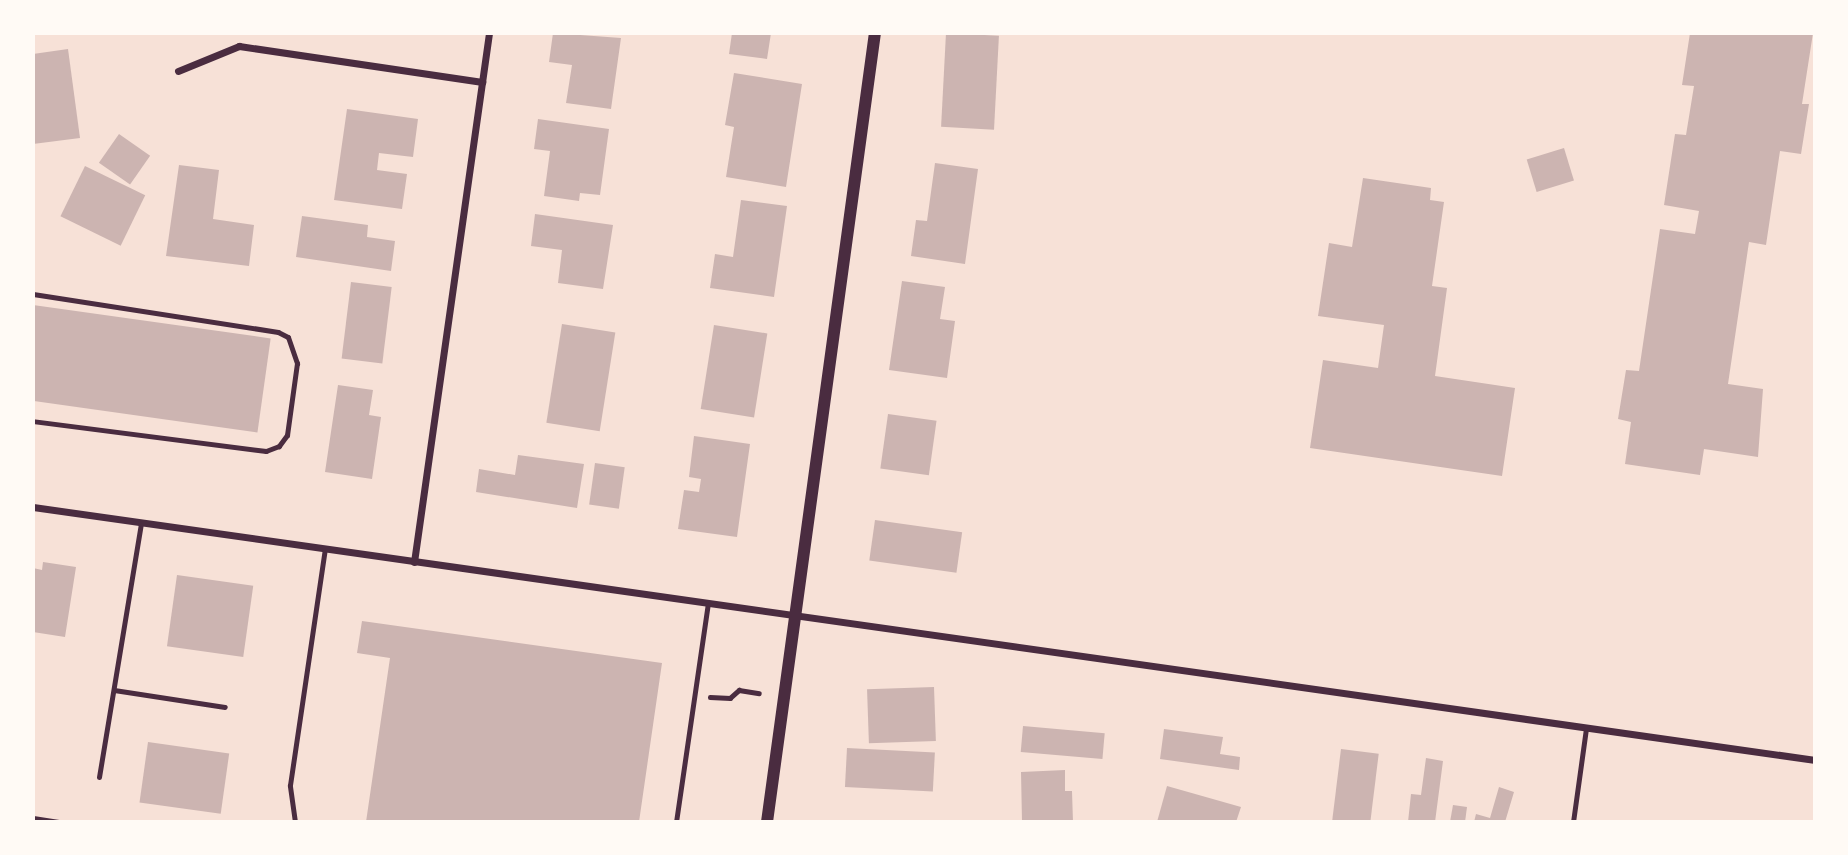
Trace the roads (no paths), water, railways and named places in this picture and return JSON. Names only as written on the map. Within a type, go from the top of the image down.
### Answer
[{"type":"street","points":[[414,562],[489,33]]},
{"type":"street","points":[[767,822],[875,33]]},
{"type":"street","points":[[178,71],[239,46],[482,82]]},
{"type":"street","points":[[33,506],[1815,761]]},
{"type":"lane","points":[[33,294],[278,332],[288,337],[298,363],[287,436],[279,446],[265,451],[33,422]]},
{"type":"lane","points":[[99,777],[141,522]]},
{"type":"lane","points":[[295,822],[290,785],[325,549]]},
{"type":"lane","points":[[676,822],[709,603]]},
{"type":"lane","points":[[114,690],[225,706]]},
{"type":"lane","points":[[1573,822],[1586,728]]},
{"type":"lane","points":[[33,818],[59,822]]}]
